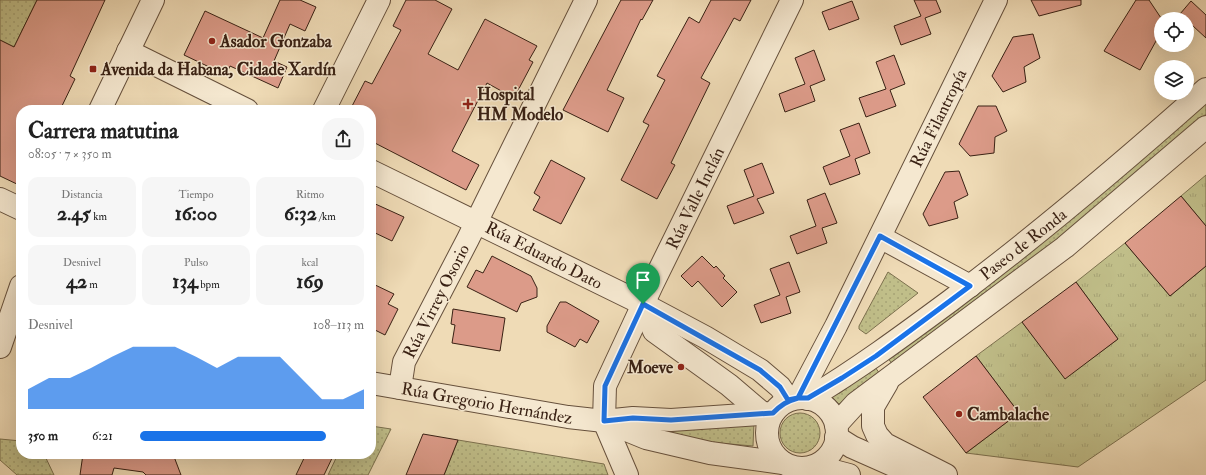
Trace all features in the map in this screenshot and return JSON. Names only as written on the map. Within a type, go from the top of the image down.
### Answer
[{"type":"street","points":[[102,105],[153,0]]},
{"type":"street","points":[[326,105],[379,0]]},
{"type":"street","name":"Rúa Virrey Osorio","points":[[400,388],[404,362],[586,0]]},
{"type":"street","name":"Rúa Valle Inclán","points":[[604,421],[605,386],[643,304],[792,0]]},
{"type":"street","name":"Rúa Filantropía","points":[[786,405],[880,236],[996,0]]},
{"type":"street","points":[[128,51],[237,105]]},
{"type":"street","name":"Paseo de Ronda","points":[[786,405],[876,356],[970,286],[1082,197],[1206,89]]},
{"type":"street","name":"Paseo de Ronda","points":[[836,431],[856,403],[1065,247],[1206,127]]},
{"type":"street","name":"Rúa Eduardo Dato","points":[[376,173],[643,304],[760,370],[780,387],[786,405]]},
{"type":"street","points":[[0,199],[16,207]]},
{"type":"street","points":[[880,236],[970,286]]},
{"type":"street","points":[[0,347],[9,326],[16,303]]},
{"type":"street","points":[[643,304],[654,331],[729,385],[786,405],[826,408],[836,431],[852,447],[916,475]]},
{"type":"street","name":"Paseo de Ronda","points":[[892,377],[880,393],[873,407],[873,426],[877,435],[885,444],[946,475]]},
{"type":"street","name":"Rúa Gregorio Hernández","points":[[376,385],[568,417],[604,421],[633,418],[671,420],[786,405]]},
{"type":"street","points":[[786,405],[768,423],[767,435],[769,446],[783,463],[793,467],[824,467],[849,475]]},
{"type":"street","points":[[604,421],[627,475]]},
{"type":"street","name":"Rúa Gregorio Hernández","points":[[604,421],[646,438],[710,453],[783,463]]},
{"type":"street","points":[[824,467],[835,446],[836,431]]},
{"type":"street","points":[[900,475],[913,474]]},
{"type":"green space","points":[[0,0],[37,0],[14,47],[0,40]]},
{"type":"green space","points":[[1206,104],[1206,114],[1059,239],[892,364],[888,358],[1111,186]]},
{"type":"green space","points":[[1206,175],[1206,226],[1181,196]]},
{"type":"green space","points":[[1125,243],[1170,296],[1206,266],[1206,380],[1078,467],[966,453],[1019,413],[976,356],[1022,322],[1065,378],[1118,339],[1076,282]]},
{"type":"green space","points":[[888,272],[918,293],[866,334],[859,329],[859,326]]},
{"type":"green space","points":[[875,367],[880,374],[839,404],[831,396],[840,393]]},
{"type":"green space","points":[[804,413],[811,416],[817,422],[820,433],[819,441],[811,450],[804,453],[796,453],[789,450],[781,441],[780,429],[783,422],[792,414]]},
{"type":"green space","points":[[754,422],[753,446],[695,441],[635,429]]},
{"type":"green space","points":[[376,427],[391,429],[376,459]]},
{"type":"green space","points":[[0,439],[16,441],[16,459],[46,459],[54,475],[17,475],[0,460]]},
{"type":"green space","points":[[458,440],[604,464],[608,475],[444,475]]},
{"type":"green space","points":[[336,459],[376,459],[368,475],[328,475]]},
{"type":"building","points":[[37,0],[105,0],[70,76],[75,79],[62,105],[16,105],[16,184],[0,176],[0,40],[14,47]]},
{"type":"building","points":[[280,0],[300,0],[316,7],[305,31],[290,24],[274,61],[287,67],[278,88],[230,66],[226,75],[184,55],[205,11],[263,38]]},
{"type":"building","points":[[406,0],[435,0],[452,9],[428,54],[458,70],[485,19],[537,46],[529,60],[533,62],[514,98],[487,83],[452,151],[479,165],[466,190],[376,144],[376,105],[353,105],[365,81],[372,84],[401,30],[393,26]]},
{"type":"building","points":[[621,0],[653,0],[642,20],[641,19],[607,90],[624,98],[608,132],[563,110]]},
{"type":"building","points":[[711,0],[751,0],[740,21],[734,18],[701,78],[710,83],[671,163],[675,165],[657,199],[621,180],[649,125],[643,122],[665,80],[657,76],[689,17],[699,23]]},
{"type":"building","points":[[914,0],[936,0],[941,12],[925,18],[931,34],[901,45],[894,26],[921,16]]},
{"type":"building","points":[[1031,0],[1081,0],[1081,5],[1039,16]]},
{"type":"building","points":[[1136,0],[1149,0],[1157,12],[1154,12],[1154,45],[1140,70],[1104,51]]},
{"type":"building","points":[[852,1],[859,19],[829,30],[822,12]]},
{"type":"building","points":[[1191,1],[1206,15],[1206,38],[1194,27],[1194,12],[1182,12]]},
{"type":"building","points":[[1033,34],[1040,58],[1024,67],[1026,82],[1003,92],[992,76],[1013,37]]},
{"type":"building","points":[[814,50],[825,80],[810,86],[815,101],[785,112],[779,94],[805,84],[795,58]]},
{"type":"building","points":[[894,55],[905,84],[890,90],[896,106],[866,117],[859,98],[886,89],[876,62]]},
{"type":"building","points":[[978,106],[996,106],[1007,131],[995,137],[994,153],[970,156],[959,144]]},
{"type":"building","points":[[859,123],[870,153],[855,159],[860,174],[830,185],[823,167],[850,156],[840,130]]},
{"type":"building","points":[[551,160],[585,178],[561,224],[533,210],[540,197],[534,193]]},
{"type":"building","points":[[762,163],[774,193],[757,199],[764,213],[734,224],[727,206],[754,196],[744,170]]},
{"type":"building","points":[[959,171],[968,195],[954,202],[958,218],[929,226],[923,214],[945,172]]},
{"type":"building","points":[[825,193],[837,223],[822,228],[827,243],[797,254],[790,236],[816,226],[807,200]]},
{"type":"building","points":[[1181,196],[1206,226],[1206,266],[1170,296],[1125,243]]},
{"type":"building","points":[[376,204],[404,217],[392,241],[376,233]]},
{"type":"building","points":[[492,256],[531,276],[537,288],[537,297],[521,303],[517,312],[467,287],[476,270],[483,273]]},
{"type":"building","points":[[702,256],[714,268],[716,266],[725,276],[723,278],[737,292],[722,307],[698,281],[692,287],[681,276]]},
{"type":"building","points":[[789,262],[800,292],[786,297],[791,313],[761,323],[754,305],[780,295],[770,269]]},
{"type":"building","points":[[1076,282],[1118,339],[1065,379],[1022,322]]},
{"type":"building","points":[[376,285],[394,294],[388,304],[398,309],[385,335],[376,330]]},
{"type":"building","points":[[560,302],[566,302],[599,321],[587,343],[580,339],[575,347],[547,332],[547,326]]},
{"type":"building","points":[[453,309],[505,318],[500,351],[452,343],[455,325],[451,324]]},
{"type":"building","points":[[976,356],[1019,413],[966,453],[923,397]]},
{"type":"building","points":[[423,434],[458,440],[444,475],[406,475]]},
{"type":"building","points":[[82,459],[175,459],[181,475],[146,475],[143,472],[114,468],[112,475],[80,475]]},
{"type":"building","points":[[304,459],[332,459],[324,475],[296,475]]},
{"type":"place","name":"Asador Gonzaba","points":[[212,41]]},
{"type":"place","name":"Avenida da Habana, Cidade Xardín","points":[[93,69]]},
{"type":"place","name":"Hospital HM Modelo","points":[[468,104]]},
{"type":"place","name":"Moeve","points":[[681,367]]},
{"type":"place","name":"Cambalache","points":[[959,414]]},
{"type":"route","points":[[643,304],[605,386],[604,421],[633,418],[671,420],[773,413],[788,400],[798,398],[836,326],[880,236],[970,286],[876,356],[842,378],[808,398],[788,400],[780,387],[760,370],[705,337],[643,304]]}]
